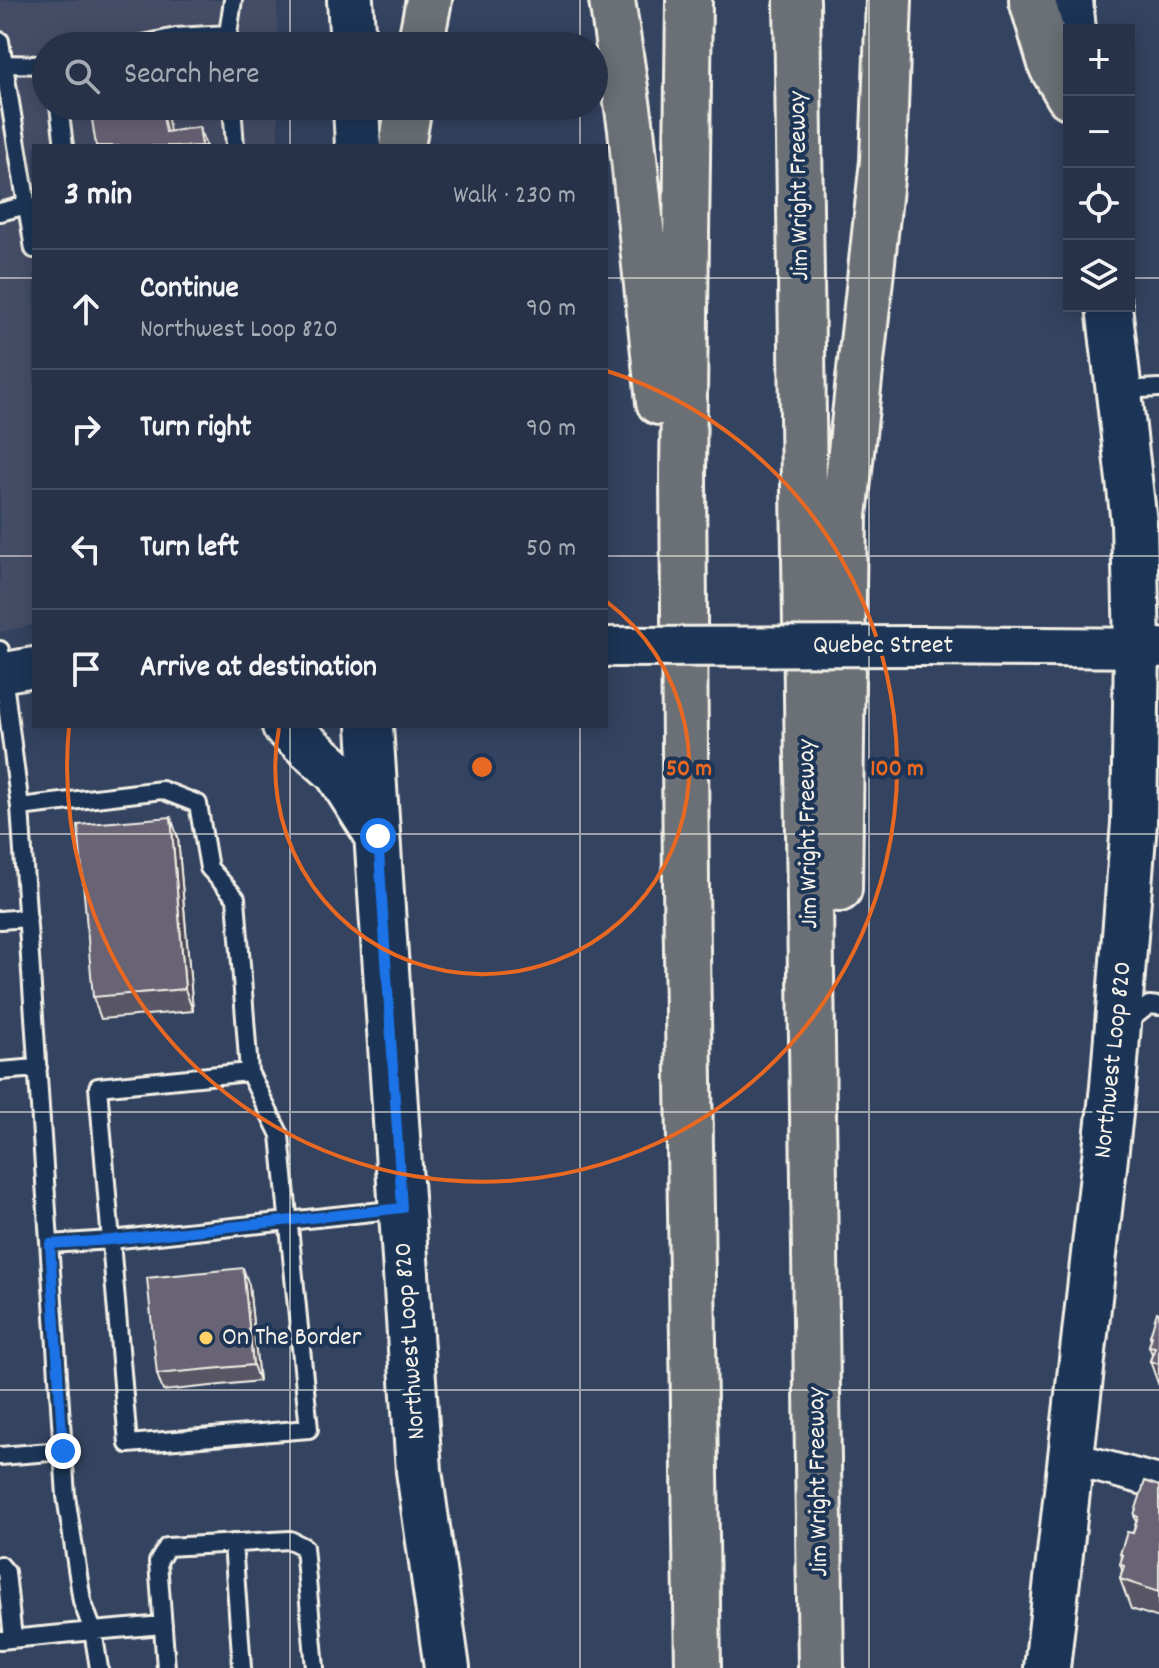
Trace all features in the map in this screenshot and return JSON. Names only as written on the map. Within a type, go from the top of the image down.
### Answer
[{"type":"highway","points":[[423,32],[429,0]]},
{"type":"highway","points":[[612,0],[631,129],[661,429],[683,475]]},
{"type":"highway","points":[[689,0],[683,475],[698,1668]]},
{"type":"highway","name":"Jim Wright Freeway","points":[[797,0],[821,1668]]},
{"type":"highway","points":[[814,1170],[836,1126],[844,516],[883,161],[889,0]]},
{"type":"highway","points":[[1032,0],[1052,67],[1063,86]]},
{"type":"highway","points":[[402,144],[407,120]]},
{"type":"main road","points":[[350,0],[352,32]]},
{"type":"main road","points":[[1070,0],[1072,24]]},
{"type":"main road","points":[[357,120],[358,144]]},
{"type":"main road","name":"Northwest Loop 820","points":[[1047,1668],[1118,1030],[1148,648],[1147,537],[1140,389],[1111,312]]},
{"type":"main road","points":[[287,728],[337,772],[378,836]]},
{"type":"main road","name":"Northwest Loop 820","points":[[370,728],[419,1471],[447,1668]]},
{"type":"main road","points":[[1134,823],[1159,781]]},
{"type":"street","name":"Quebec Street","points":[[608,647],[1148,648]]},
{"type":"street","points":[[1070,1458],[1159,1482]]},
{"type":"lane","points":[[229,32],[233,0]]},
{"type":"lane","points":[[0,41],[32,236]]},
{"type":"lane","points":[[5,64],[32,65]]},
{"type":"lane","points":[[61,120],[64,144]]},
{"type":"lane","points":[[233,120],[235,144]]},
{"type":"lane","points":[[0,212],[27,205]]},
{"type":"lane","points":[[9,666],[66,1496],[82,1601],[93,1631],[99,1668]]},
{"type":"lane","points":[[20,807],[162,790],[198,804],[209,868],[236,898],[249,1072],[280,1135],[309,1429],[128,1444],[98,1087],[249,1072]]},
{"type":"lane","points":[[0,920],[28,918]]},
{"type":"lane","points":[[1118,1030],[1149,1005],[1159,1006]]},
{"type":"lane","points":[[0,1071],[38,1068]]},
{"type":"lane","points":[[50,1244],[402,1208]]},
{"type":"lane","points":[[0,1456],[63,1451]]},
{"type":"lane","points":[[166,1668],[158,1562],[167,1547],[290,1540],[304,1547],[315,1668]]},
{"type":"lane","points":[[233,1543],[242,1668]]},
{"type":"lane","points":[[0,1565],[6,1572],[7,1639],[163,1625]]},
{"type":"shaded area","points":[[0,0],[277,0],[278,32],[32,32],[32,120],[278,120],[278,144],[32,144],[32,625],[0,632]]},
{"type":"building","points":[[92,120],[164,120],[166,132],[199,127],[202,144],[96,144]]},
{"type":"building","points":[[171,817],[185,989],[93,997],[78,825]]},
{"type":"building","name":"On The Border","points":[[243,1268],[253,1365],[157,1374],[147,1278]]},
{"type":"building","points":[[1157,1312],[1159,1364],[1150,1361],[1155,1347],[1149,1346]]},
{"type":"building","points":[[1145,1481],[1159,1486],[1159,1592],[1120,1579],[1124,1566],[1120,1564],[1123,1555],[1120,1554],[1127,1532],[1133,1533],[1138,1517],[1134,1515]]},
{"type":"place","name":"On The Border","points":[[206,1338]]},
{"type":"route","points":[[63,1451],[50,1244],[402,1208],[378,836]]}]
